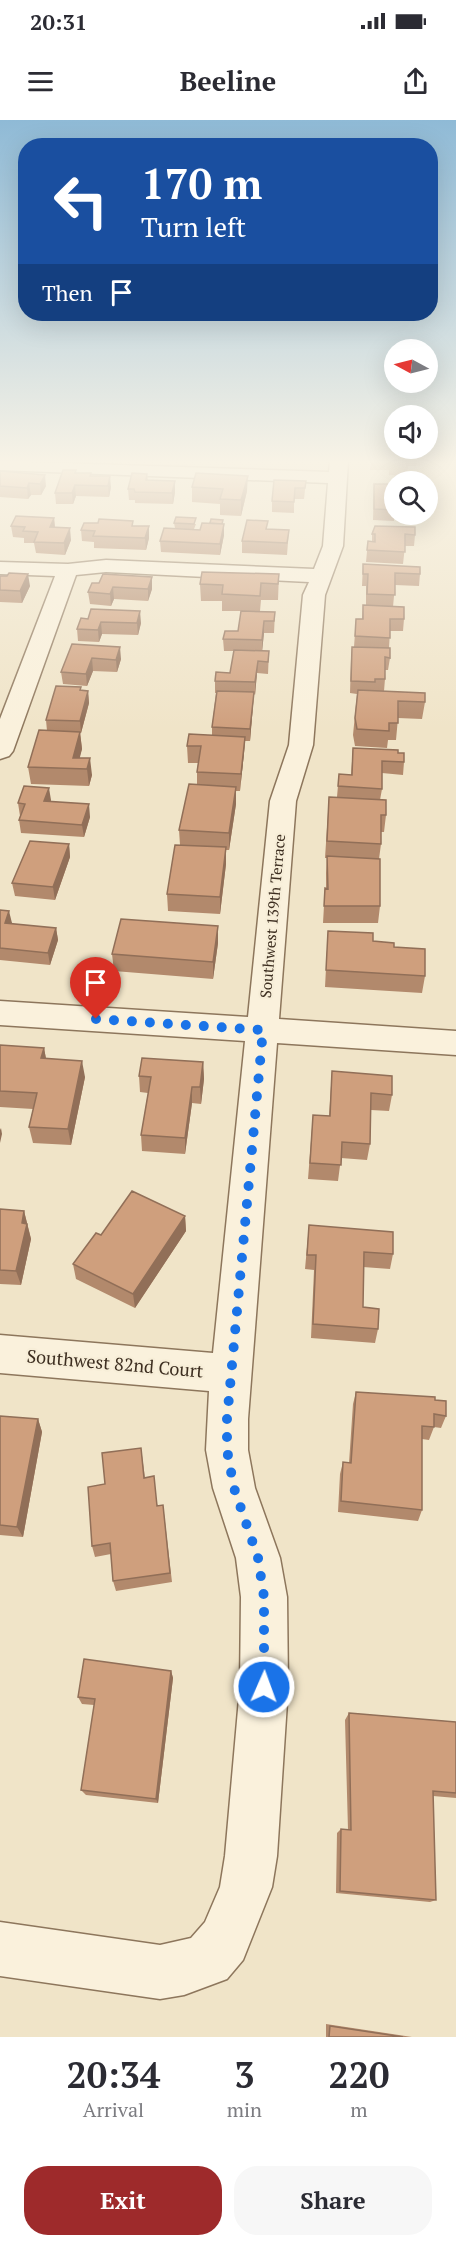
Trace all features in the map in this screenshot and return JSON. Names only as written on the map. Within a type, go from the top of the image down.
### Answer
[{"type":"street","name":"Southwest 139th Terrace","points":[[0,1949],[160,1972],[184,1968],[208,1960],[224,1941],[246,1887],[251,1856],[266,1640],[264,1597],[258,1558],[234,1488],[227,1450],[231,1374],[283,801],[301,746],[314,595],[331,550]]},
{"type":"street","points":[[0,568],[68,570],[106,566],[321,576]]},
{"type":"street","points":[[0,751],[9,703],[68,570]]},
{"type":"street","points":[[0,1012],[456,1043]]},
{"type":"street","name":"Southwest 82nd Court","points":[[0,1354],[231,1374]]},
{"type":"building","points":[[376,550],[405,550],[405,552]]},
{"type":"building","points":[[363,564],[420,567],[420,574],[395,573],[395,595],[367,594],[368,574],[363,574]]},
{"type":"building","points":[[202,572],[279,574],[278,584],[261,583],[260,596],[222,594],[223,585],[200,584]]},
{"type":"building","points":[[9,573],[28,574],[20,591],[0,590],[0,576],[7,576]]},
{"type":"building","points":[[103,574],[152,577],[148,589],[113,587],[110,594],[88,592],[92,583],[99,583]]},
{"type":"building","points":[[363,605],[404,607],[404,619],[390,619],[390,638],[355,636],[356,619],[363,619]]},
{"type":"building","points":[[91,609],[140,611],[137,623],[101,622],[98,630],[77,629],[81,618],[88,619]]},
{"type":"building","points":[[241,611],[275,612],[274,621],[264,621],[262,640],[223,639],[225,631],[238,631]]},
{"type":"building","points":[[72,644],[120,647],[116,660],[92,658],[86,674],[61,672]]},
{"type":"building","points":[[352,647],[390,648],[390,658],[385,657],[385,679],[375,679],[375,682],[351,681]]},
{"type":"building","points":[[234,650],[269,651],[268,662],[258,661],[255,682],[215,681],[216,672],[230,673]]},
{"type":"building","points":[[56,686],[81,687],[80,690],[88,691],[80,721],[46,720]]},
{"type":"building","points":[[358,690],[425,693],[425,702],[398,701],[398,723],[389,723],[389,731],[357,729],[355,718]]},
{"type":"building","points":[[217,691],[254,692],[250,729],[212,727]]},
{"type":"building","points":[[39,730],[80,732],[73,758],[90,758],[87,769],[28,767]]},
{"type":"building","points":[[189,734],[245,737],[241,774],[197,772],[201,746],[187,746]]},
{"type":"building","points":[[353,748],[398,750],[398,753],[404,753],[404,762],[382,761],[382,789],[338,786],[339,774],[352,775]]},
{"type":"building","points":[[189,784],[236,787],[229,833],[179,830]]},
{"type":"building","points":[[24,786],[49,788],[44,801],[89,804],[82,825],[19,820],[25,804],[18,803]]},
{"type":"building","points":[[329,797],[386,800],[386,815],[381,815],[381,844],[327,841]]},
{"type":"building","points":[[30,841],[69,844],[53,887],[12,883]]},
{"type":"building","points":[[175,845],[226,847],[220,897],[167,894]]},
{"type":"building","points":[[327,856],[380,859],[380,906],[324,906],[325,888],[328,889]]},
{"type":"building","points":[[0,910],[9,911],[5,923],[56,928],[48,953],[0,948]]},
{"type":"building","points":[[121,919],[218,926],[213,962],[112,954]]},
{"type":"building","points":[[328,931],[373,933],[373,941],[394,943],[394,947],[425,949],[425,976],[326,970]]},
{"type":"building","points":[[0,1045],[44,1048],[41,1058],[82,1061],[68,1129],[29,1127],[37,1093],[0,1091]]},
{"type":"building","points":[[142,1058],[203,1062],[200,1087],[192,1087],[185,1138],[141,1135],[151,1077],[139,1076]]},
{"type":"building","points":[[332,1071],[392,1076],[392,1095],[371,1093],[370,1144],[342,1142],[341,1165],[310,1163],[313,1115],[330,1116]]},
{"type":"building","points":[[132,1191],[185,1216],[133,1294],[73,1264],[96,1233],[101,1235]]},
{"type":"building","points":[[0,1209],[24,1211],[22,1223],[27,1224],[16,1271],[0,1270]]},
{"type":"building","points":[[309,1225],[393,1232],[393,1254],[364,1252],[363,1307],[379,1309],[378,1329],[313,1324],[316,1255],[307,1255]]},
{"type":"building","points":[[356,1392],[435,1397],[435,1400],[446,1401],[446,1416],[434,1414],[434,1427],[422,1426],[422,1510],[341,1501],[343,1462],[351,1463]]},
{"type":"building","points":[[0,1416],[38,1419],[17,1527],[0,1525]]},
{"type":"building","points":[[141,1448],[144,1478],[154,1476],[157,1506],[163,1505],[170,1573],[113,1581],[110,1543],[92,1546],[88,1487],[105,1484],[102,1453]]},
{"type":"building","points":[[84,1659],[171,1671],[156,1799],[81,1790],[95,1699],[78,1697]]},
{"type":"building","points":[[349,1713],[456,1722],[456,1793],[433,1791],[436,1900],[340,1891],[341,1829],[351,1830]]},
{"type":"building","points":[[330,2026],[403,2037],[329,2037]]},
{"type":"route","points":[[96,1019],[263,1030],[227,1419],[227,1450],[234,1488],[258,1558],[264,1597],[266,1640],[264,1687]]}]
